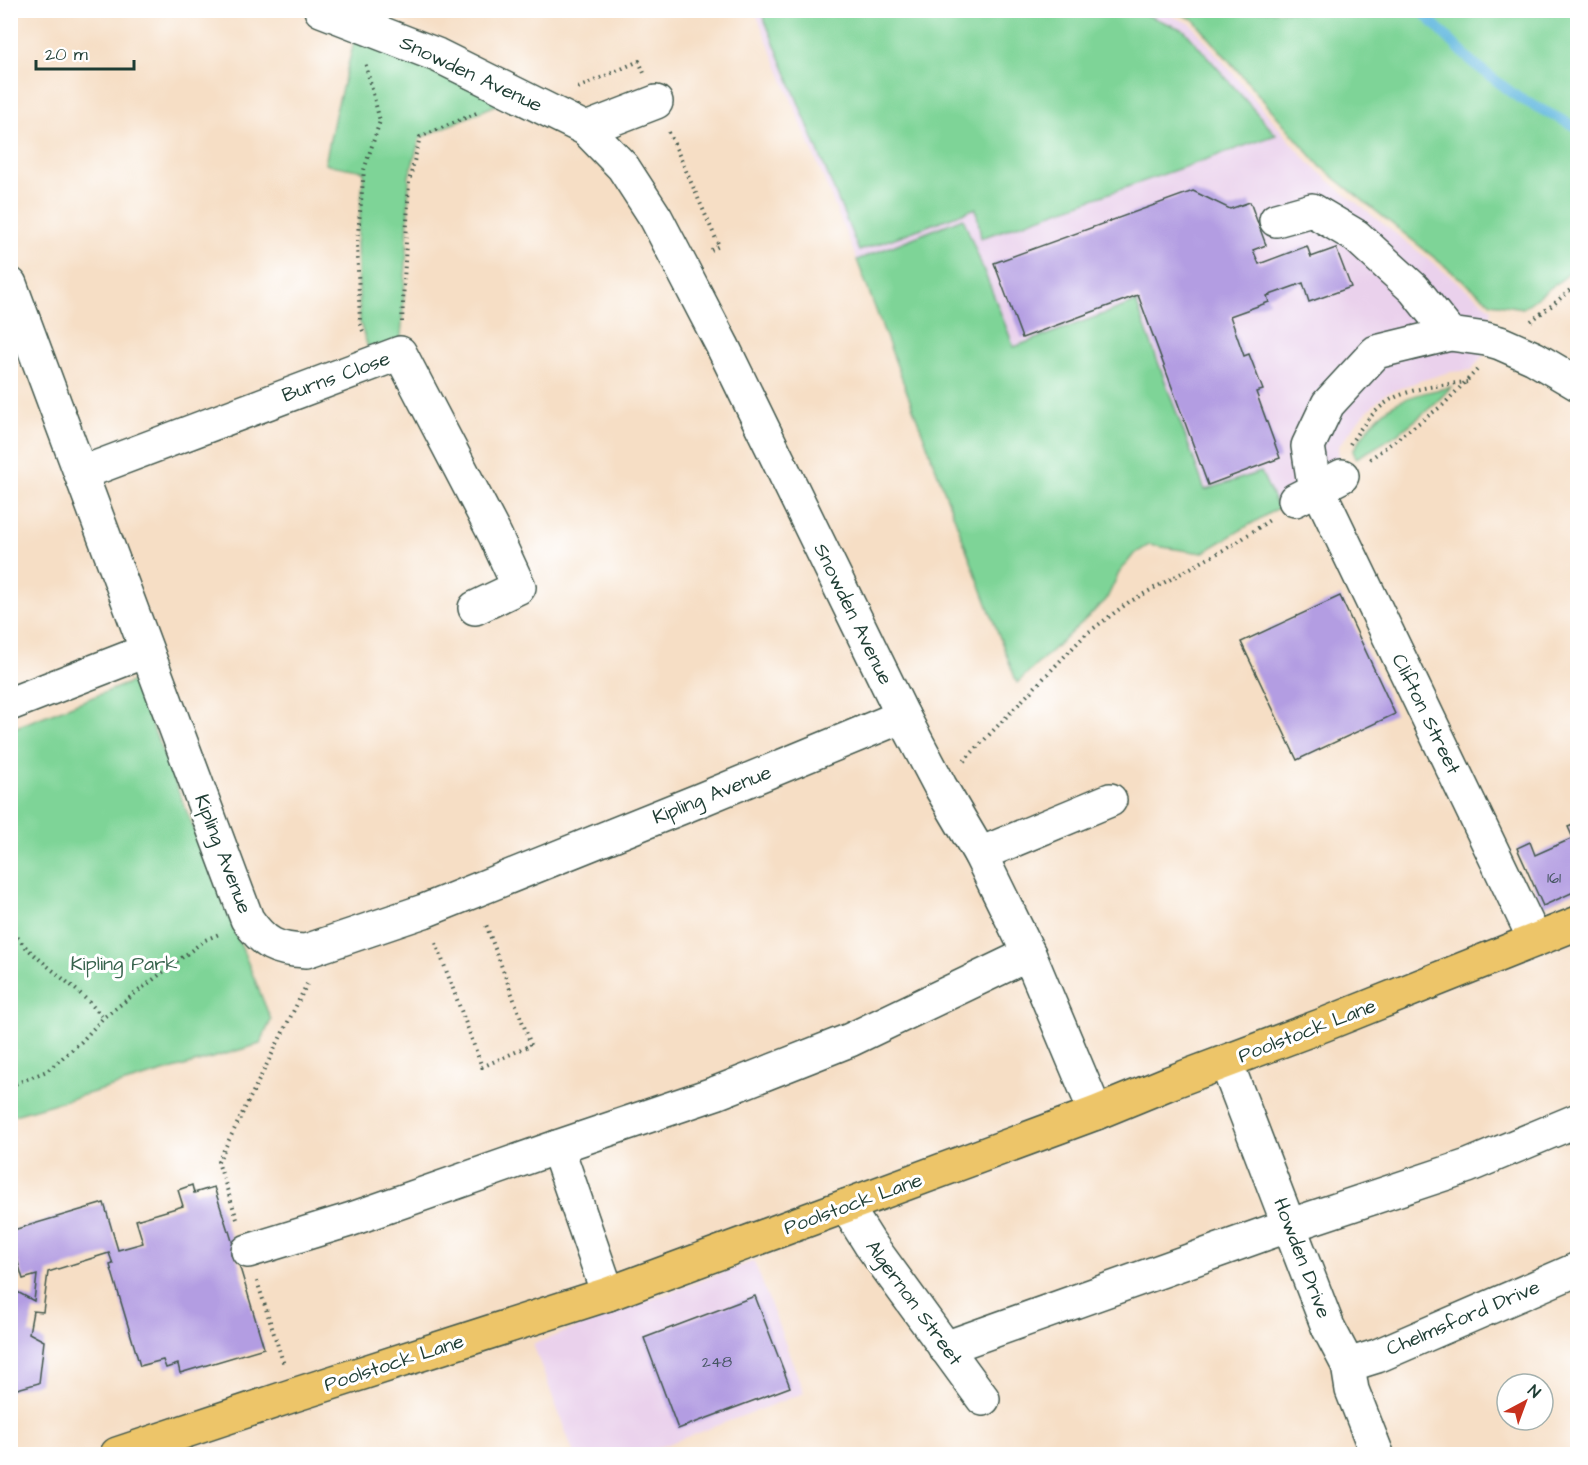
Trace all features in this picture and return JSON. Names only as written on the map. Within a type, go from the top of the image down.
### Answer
[{"type":"main road","name":"Poolstock Lane","points":[[117,1455],[294,1395],[608,1294],[1096,1113],[1578,923]]},
{"type":"street","name":"Snowden Avenue","points":[[321,10],[437,55],[586,129],[623,167],[656,218],[680,264],[727,355],[903,716],[980,854],[1029,954],[1096,1113]]},
{"type":"street","points":[[586,129],[656,102]]},
{"type":"street","points":[[1276,220],[1312,210],[1356,236],[1414,289],[1450,334],[1500,343],[1534,358],[1578,384]]},
{"type":"street","name":"Kipling Avenue","points":[[11,288],[247,919],[257,934],[271,944],[287,951],[306,951],[424,911],[903,716]]},
{"type":"street","name":"Clifton Street","points":[[1450,334],[1376,352],[1328,404],[1308,446],[1313,478],[1536,940]]},
{"type":"street","name":"Burns Close","points":[[82,473],[387,358],[495,534],[519,587],[475,608]]},
{"type":"street","points":[[10,704],[146,651]]},
{"type":"street","points":[[980,854],[1110,800]]},
{"type":"street","points":[[248,1251],[349,1220],[716,1093],[850,1040],[1029,954]]},
{"type":"street","name":"Howden Drive","points":[[1226,1062],[1328,1327],[1348,1365],[1352,1390],[1377,1455]]},
{"type":"street","points":[[945,1348],[1290,1226],[1468,1166],[1578,1120]]},
{"type":"street","points":[[557,1147],[608,1294]]},
{"type":"street","name":"Algernon Street","points":[[846,1206],[870,1244],[983,1399]]},
{"type":"street","name":"Chelmsford Drive","points":[[1348,1365],[1377,1356],[1578,1269]]},
{"type":"path","points":[[355,23],[380,121],[364,170],[357,244],[360,323],[387,358]]},
{"type":"path","points":[[387,358],[406,249],[409,182],[420,137],[639,61],[719,246],[680,264]]},
{"type":"path","points":[[940,786],[1086,634],[1129,602],[1236,543],[1318,488],[1375,456],[1443,405],[1467,382],[1500,343],[1555,303],[1578,283]]},
{"type":"path","points":[[1318,488],[1362,426],[1384,404],[1409,392],[1467,382]]},
{"type":"path","points":[[424,911],[482,1067],[531,1045],[474,891]]},
{"type":"path","points":[[10,1086],[47,1071],[81,1042],[103,1018],[205,940],[247,919]]},
{"type":"path","points":[[10,928],[27,949],[90,1001],[103,1018]]},
{"type":"path","points":[[294,1395],[218,1162],[326,945]]},
{"type":"shaded area","points":[[1157,10],[1191,24],[1309,163],[1336,187],[1492,309],[1484,355],[1471,370],[1450,372],[1385,394],[1362,416],[1338,447],[1340,467],[1313,478],[1278,508],[1202,553],[1149,545],[1134,554],[1119,573],[1106,600],[1017,683],[857,260],[755,11]]},
{"type":"shaded area","points":[[754,1261],[804,1393],[641,1454],[574,1454],[533,1344]]},
{"type":"green space","points":[[761,11],[1136,11],[1184,30],[1276,135],[981,238],[976,208],[859,251]]},
{"type":"green space","points":[[1173,11],[1577,11],[1577,265],[1565,277],[1523,308],[1491,303],[1321,167],[1193,19]]},
{"type":"green space","points":[[355,23],[519,95],[420,138],[409,176],[400,353],[373,363],[360,323],[357,244],[364,171],[325,164],[353,46]]},
{"type":"green space","points":[[963,218],[1014,347],[1136,302],[1205,490],[1261,472],[1278,508],[1202,553],[1149,545],[1134,554],[1119,573],[1106,600],[1017,683],[857,260]]},
{"type":"green space","points":[[1451,387],[1407,427],[1356,458],[1353,451],[1382,413],[1405,399]]},
{"type":"green space","name":"Kipling Park","points":[[134,681],[271,1020],[260,1044],[11,1116],[11,729]]},
{"type":"building","points":[[1193,191],[1230,209],[1250,202],[1266,245],[1253,250],[1259,264],[1307,246],[1311,257],[1336,248],[1351,287],[1309,302],[1303,283],[1267,296],[1269,302],[1230,316],[1244,356],[1249,354],[1263,390],[1256,392],[1280,458],[1208,485],[1138,295],[1022,338],[994,263]]},
{"type":"building","points":[[1340,596],[1395,714],[1297,760],[1241,642]]},
{"type":"building","points":[[1578,823],[1578,890],[1543,906],[1517,848],[1530,842],[1535,855],[1573,838],[1568,827]]},
{"type":"building","points":[[192,1185],[194,1193],[214,1187],[264,1348],[180,1373],[178,1364],[166,1368],[163,1360],[140,1366],[110,1265],[113,1264],[109,1253],[48,1272],[43,1312],[33,1311],[29,1333],[44,1341],[39,1383],[10,1391],[10,1288],[34,1301],[37,1275],[23,1279],[10,1231],[104,1203],[118,1250],[143,1243],[136,1220],[183,1206],[178,1190]]},
{"type":"building","points":[[755,1296],[790,1387],[678,1429],[644,1338]]},
{"type":"waterway","points":[[1420,10],[1473,63],[1519,98],[1578,128]]}]
